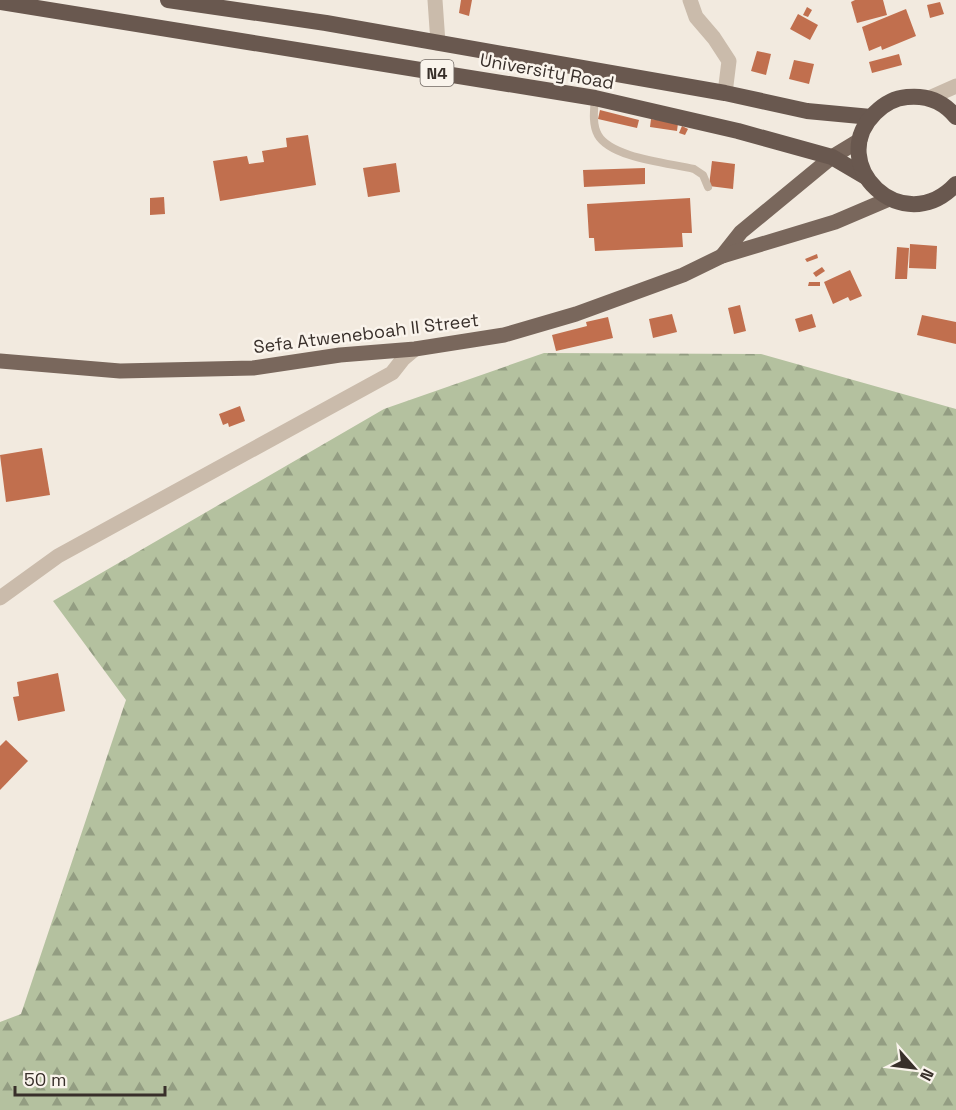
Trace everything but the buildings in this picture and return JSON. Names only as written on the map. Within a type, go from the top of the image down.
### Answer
[{"type":"highway","name":"University Road","points":[[168,0],[326,23],[725,93],[807,111],[871,117]]},
{"type":"highway","name":"University Road","points":[[0,2],[595,98],[738,131],[832,157],[866,177]]},
{"type":"highway","points":[[866,177],[859,153],[860,140],[871,117],[880,108],[903,97],[916,96],[940,103],[956,117]]},
{"type":"highway","name":"N4","points":[[866,177],[879,193],[889,199]]},
{"type":"highway","points":[[889,199],[907,205],[926,204],[950,196],[956,184]]},
{"type":"main road","name":"Sefa Atweneboah II Street","points":[[722,256],[741,232],[832,157],[860,140]]},
{"type":"main road","name":"Sefa Atweneboah II Street","points":[[0,361],[120,370],[253,368],[340,355],[416,350],[504,335],[576,314],[683,275],[722,256],[835,222],[889,199]]},
{"type":"street","points":[[435,0],[438,44]]},
{"type":"street","points":[[690,0],[696,17],[714,38],[729,62],[725,93]]},
{"type":"street","points":[[929,98],[956,86]]},
{"type":"street","points":[[0,598],[58,556],[392,373],[403,359],[416,350]]},
{"type":"lane","points":[[595,98],[594,124],[598,135],[606,145],[621,152],[694,169],[703,175],[708,187]]},
{"type":"green space","points":[[544,353],[761,354],[956,409],[956,1110],[0,1110],[0,1022],[21,1014],[126,700],[53,601],[384,409]]}]
